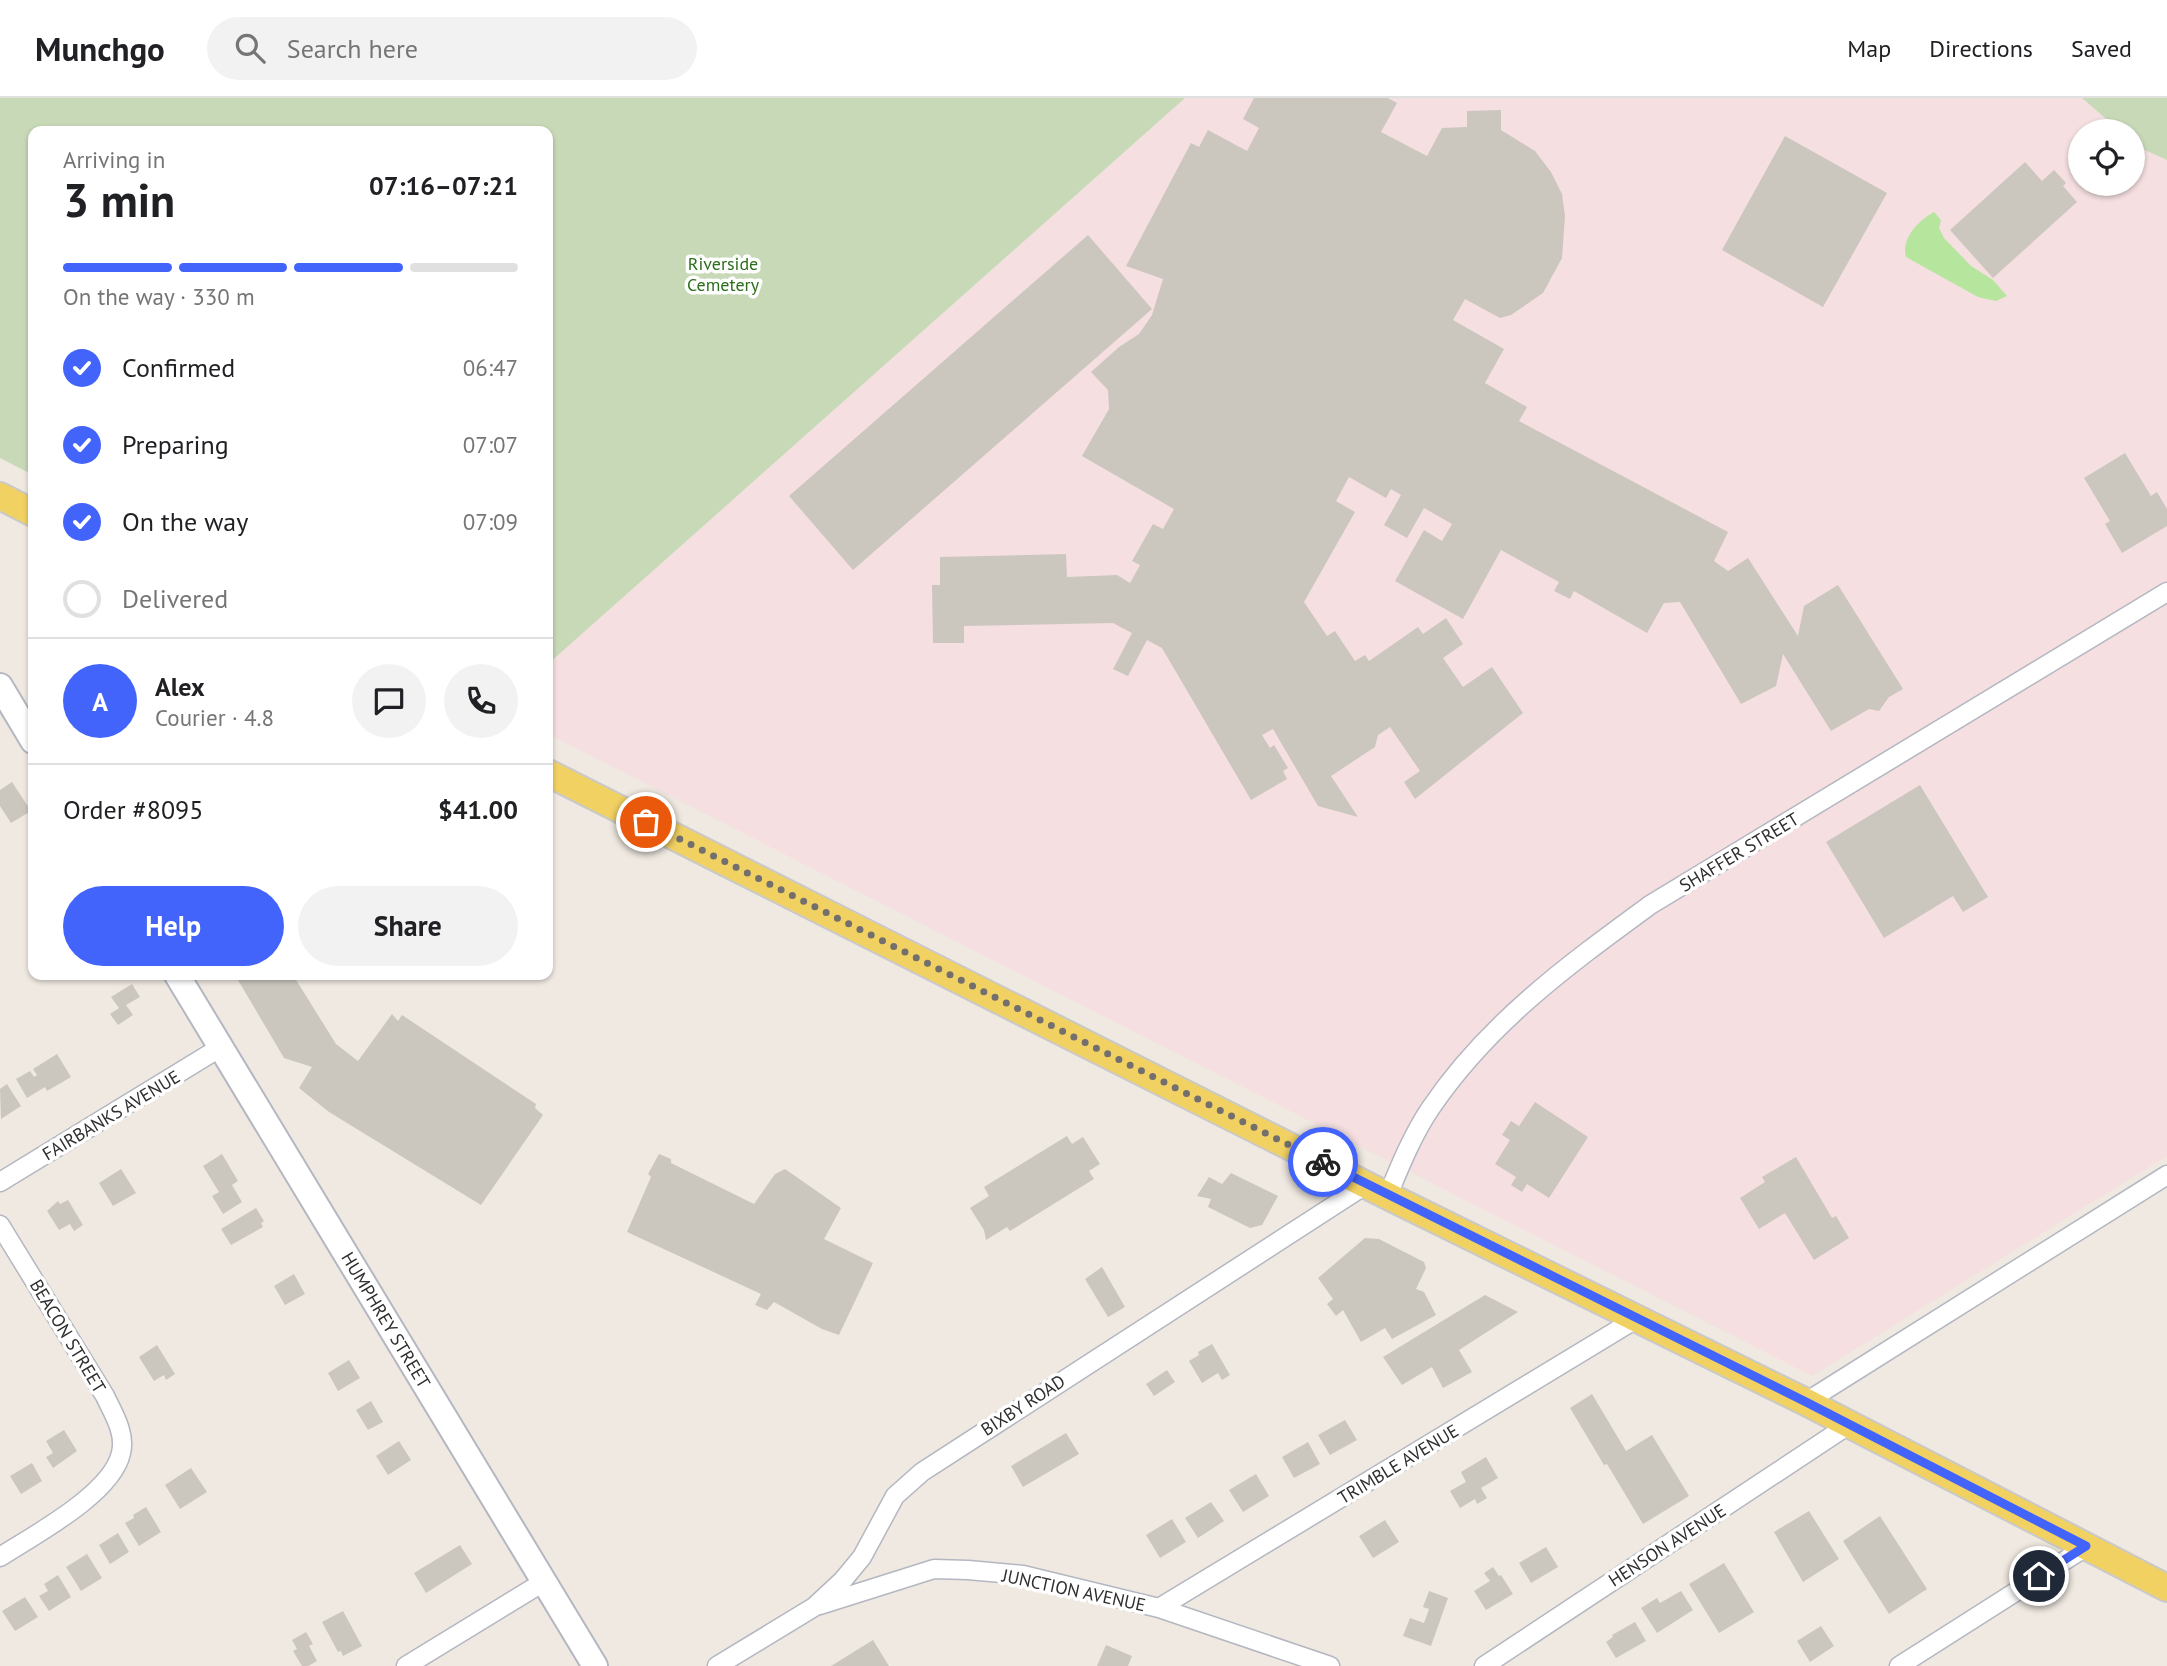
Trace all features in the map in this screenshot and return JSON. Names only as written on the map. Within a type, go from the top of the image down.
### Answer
[{"type":"main road","points":[[0,496],[28,510]]},
{"type":"main road","points":[[553,776],[1377,1190],[1850,1424],[2167,1588]]},
{"type":"street","name":"SHAFFER STREET","points":[[1377,1190],[1406,1150],[1429,1110],[1453,1079],[1524,1002],[1572,962],[1650,905],[2167,592]]},
{"type":"street","points":[[0,686],[28,733]]},
{"type":"street","name":"HUMPHREY STREET","points":[[180,980],[595,1666]]},
{"type":"street","name":"FAIRBANKS AVENUE","points":[[0,1182],[221,1048]]},
{"type":"street","points":[[1806,1402],[2167,1175]]},
{"type":"street","name":"BIXBY ROAD","points":[[717,1666],[814,1607],[843,1580],[855,1566],[895,1496],[922,1472],[1377,1190]]},
{"type":"street","name":"BEACON STREET","points":[[0,1225],[105,1396],[117,1420],[122,1438],[121,1453],[114,1469],[93,1494],[0,1557]]},
{"type":"street","name":"TRIMBLE AVENUE","points":[[1159,1608],[1636,1319]]},
{"type":"street","name":"HENSON AVENUE","points":[[1484,1666],[1850,1424]]},
{"type":"street","points":[[1899,1666],[2086,1546]]},
{"type":"street","name":"JUNCTION AVENUE","points":[[814,1607],[934,1569],[1023,1575],[1159,1608],[1331,1666]]},
{"type":"street","points":[[406,1666],[545,1581]]},
{"type":"shaded area","points":[[1185,98],[2082,98],[2106,119],[2068,119],[2068,196],[2145,196],[2145,150],[2167,160],[2167,1156],[1812,1376],[553,737],[553,660]]},
{"type":"green space","name":"Riverside Cemetery","points":[[0,98],[1185,98],[553,660],[553,126],[28,126],[28,472],[0,458]]},
{"type":"green space","points":[[2082,98],[2167,98],[2167,160],[2145,150],[2145,119],[2106,119]]},
{"type":"green space","points":[[1934,212],[1941,220],[1939,228],[1944,238],[1971,266],[1993,280],[2007,296],[1996,301],[1978,297],[1906,257],[1906,243],[1912,230]]},
{"type":"building","points":[[1254,98],[1388,98],[1397,103],[1381,132],[1427,156],[1442,128],[1467,127],[1467,111],[1501,110],[1501,130],[1535,151],[1551,172],[1562,194],[1565,216],[1562,258],[1543,293],[1511,315],[1500,318],[1465,299],[1453,320],[1504,349],[1485,383],[1527,407],[1519,421],[1728,532],[1714,561],[1728,571],[1748,558],[1798,636],[1804,606],[1838,585],[1903,689],[1889,697],[1879,711],[1869,709],[1831,731],[1783,654],[1776,686],[1741,704],[1680,602],[1664,603],[1647,633],[1574,591],[1570,599],[1554,591],[1559,582],[1501,550],[1463,619],[1395,581],[1424,530],[1442,541],[1452,524],[1424,508],[1407,538],[1384,525],[1401,495],[1391,489],[1386,498],[1349,477],[1336,501],[1355,512],[1304,602],[1327,636],[1335,631],[1355,661],[1365,655],[1369,661],[1418,627],[1423,634],[1446,618],[1463,644],[1443,658],[1463,687],[1492,667],[1523,713],[1415,799],[1404,782],[1420,771],[1390,727],[1378,735],[1375,747],[1331,776],[1358,817],[1318,806],[1273,729],[1262,735],[1270,748],[1274,745],[1288,768],[1283,771],[1287,779],[1251,800],[1162,648],[1147,640],[1128,676],[1113,669],[1132,633],[1113,623],[964,626],[964,643],[933,643],[932,585],[940,585],[940,557],[1066,554],[1067,577],[1117,575],[1130,583],[1140,565],[1132,561],[1153,524],[1163,529],[1174,509],[1082,456],[1109,409],[1108,390],[1091,372],[1119,347],[1139,334],[1152,315],[1163,279],[1126,266],[1191,143],[1199,147],[1208,130],[1247,151],[1259,128],[1243,119]]},
{"type":"building","points":[[1785,136],[1887,193],[1823,307],[1722,250]]},
{"type":"building","points":[[2025,162],[2042,181],[2054,170],[2066,183],[2063,186],[2068,196],[2077,202],[1993,278],[1950,230]]},
{"type":"building","points":[[1088,235],[1152,309],[853,570],[789,496]]},
{"type":"building","points":[[2125,453],[2151,496],[2157,492],[2167,509],[2167,526],[2122,553],[2105,524],[2110,521],[2084,478]]},
{"type":"building","points":[[12,782],[28,806],[28,813],[11,823],[0,806],[0,790]]},
{"type":"building","points":[[1920,785],[1988,897],[1963,912],[1953,896],[1884,938],[1826,842]]},
{"type":"building","points":[[238,980],[296,980],[336,1044],[358,1061],[392,1014],[398,1021],[402,1015],[536,1104],[535,1108],[543,1115],[481,1205],[329,1112],[299,1088],[312,1067],[284,1058]]},
{"type":"building","points":[[132,984],[140,997],[126,1005],[133,1015],[118,1025],[110,1014],[119,1008],[111,997]]},
{"type":"building","points":[[57,1054],[71,1077],[47,1091],[45,1087],[27,1098],[16,1079],[30,1071],[34,1077],[37,1075],[33,1069]]},
{"type":"building","points":[[7,1084],[21,1106],[1,1119],[0,1089]]},
{"type":"building","points":[[1535,1102],[1588,1137],[1549,1198],[1527,1184],[1522,1192],[1511,1185],[1516,1177],[1495,1164],[1510,1140],[1502,1135],[1511,1121],[1519,1126]]},
{"type":"building","points":[[1067,1136],[1072,1144],[1083,1137],[1100,1164],[1089,1171],[1094,1179],[1010,1231],[1007,1227],[986,1240],[984,1230],[970,1208],[989,1196],[984,1187]]},
{"type":"building","points":[[222,1154],[238,1181],[232,1185],[242,1202],[223,1214],[212,1196],[219,1192],[203,1166]]},
{"type":"building","points":[[659,1154],[671,1159],[671,1163],[754,1204],[775,1174],[785,1169],[841,1208],[824,1239],[873,1263],[839,1335],[822,1329],[774,1302],[767,1310],[755,1305],[761,1294],[627,1232],[651,1177],[648,1174]]},
{"type":"building","points":[[1796,1157],[1832,1218],[1836,1216],[1849,1238],[1814,1260],[1785,1213],[1759,1229],[1740,1198],[1765,1182],[1762,1177]]},
{"type":"building","points":[[121,1169],[136,1193],[113,1206],[99,1183]]},
{"type":"building","points":[[1231,1173],[1278,1196],[1262,1225],[1250,1228],[1208,1207],[1211,1199],[1197,1196],[1209,1177],[1222,1184]]},
{"type":"building","points":[[68,1200],[83,1225],[74,1231],[70,1224],[59,1230],[47,1211],[58,1201],[60,1204]]},
{"type":"building","points":[[256,1208],[264,1221],[261,1223],[263,1227],[231,1245],[221,1229]]},
{"type":"building","points":[[1365,1238],[1379,1239],[1424,1262],[1426,1268],[1416,1289],[1424,1292],[1436,1315],[1392,1339],[1385,1328],[1361,1342],[1343,1310],[1336,1316],[1327,1304],[1333,1299],[1318,1278]]},
{"type":"building","points":[[1102,1267],[1125,1307],[1108,1317],[1085,1279]]},
{"type":"building","points":[[294,1274],[305,1294],[285,1305],[274,1286]]},
{"type":"building","points":[[1485,1295],[1518,1312],[1459,1350],[1472,1372],[1443,1388],[1432,1367],[1402,1385],[1383,1357]]},
{"type":"building","points":[[1212,1344],[1230,1375],[1222,1380],[1218,1373],[1202,1383],[1189,1361]]},
{"type":"building","points":[[157,1345],[175,1374],[166,1380],[164,1375],[154,1381],[139,1357]]},
{"type":"building","points":[[349,1360],[360,1378],[338,1391],[328,1373]]},
{"type":"building","points":[[1167,1370],[1175,1382],[1154,1396],[1146,1384]]},
{"type":"building","points":[[1592,1394],[1626,1451],[1652,1435],[1689,1496],[1643,1524],[1570,1408]]},
{"type":"building","points":[[371,1401],[383,1422],[368,1430],[356,1410]]},
{"type":"building","points":[[1345,1420],[1357,1440],[1330,1455],[1318,1435]]},
{"type":"building","points":[[64,1430],[77,1451],[53,1468],[46,1457],[53,1453],[46,1441]]},
{"type":"building","points":[[1066,1433],[1079,1454],[1023,1487],[1011,1466]]},
{"type":"building","points":[[399,1441],[411,1460],[388,1475],[376,1456]]},
{"type":"building","points":[[1308,1442],[1320,1464],[1294,1478],[1282,1457]]},
{"type":"building","points":[[1486,1457],[1498,1478],[1481,1488],[1487,1498],[1477,1504],[1475,1499],[1460,1508],[1450,1491],[1466,1482],[1461,1472]]},
{"type":"building","points":[[32,1463],[42,1481],[21,1494],[10,1476]]},
{"type":"building","points":[[191,1468],[207,1492],[180,1509],[165,1485]]},
{"type":"building","points":[[1256,1474],[1269,1496],[1243,1512],[1229,1490]]},
{"type":"building","points":[[1211,1502],[1224,1521],[1198,1538],[1185,1518]]},
{"type":"building","points":[[146,1507],[161,1532],[139,1546],[125,1523]]},
{"type":"building","points":[[1809,1511],[1839,1559],[1803,1582],[1774,1532]]},
{"type":"building","points":[[1880,1516],[1927,1589],[1889,1614],[1843,1541]]},
{"type":"building","points":[[1172,1519],[1186,1542],[1160,1558],[1146,1535]]},
{"type":"building","points":[[1385,1520],[1399,1542],[1373,1558],[1359,1536]]},
{"type":"building","points":[[118,1533],[129,1552],[110,1564],[99,1545]]},
{"type":"building","points":[[460,1545],[472,1564],[426,1593],[414,1573]]},
{"type":"building","points":[[1546,1547],[1558,1567],[1531,1583],[1519,1563]]},
{"type":"building","points":[[87,1554],[102,1578],[81,1591],[66,1567]]},
{"type":"building","points":[[1724,1563],[1754,1612],[1719,1633],[1689,1584]]},
{"type":"building","points":[[1493,1567],[1513,1594],[1486,1610],[1474,1591],[1490,1581],[1484,1573]]},
{"type":"building","points":[[58,1575],[71,1597],[49,1611],[39,1596],[48,1591],[44,1584]]},
{"type":"building","points":[[1429,1591],[1448,1598],[1431,1646],[1403,1636],[1410,1618],[1424,1623],[1429,1609],[1423,1607]]},
{"type":"building","points":[[1681,1591],[1693,1610],[1657,1633],[1641,1608],[1657,1598],[1660,1603]]},
{"type":"building","points":[[25,1597],[38,1617],[15,1631],[2,1611]]},
{"type":"building","points":[[343,1611],[362,1646],[343,1656],[341,1651],[338,1652],[322,1622]]},
{"type":"building","points":[[1635,1622],[1646,1641],[1616,1658],[1606,1642],[1612,1635]]},
{"type":"building","points":[[1821,1626],[1834,1646],[1810,1662],[1797,1641]]},
{"type":"building","points":[[306,1632],[313,1644],[309,1646],[317,1661],[302,1666],[293,1651],[297,1649],[292,1640]]},
{"type":"building","points":[[873,1640],[889,1666],[831,1666]]},
{"type":"building","points":[[1106,1645],[1132,1656],[1128,1666],[1097,1666]]},
{"type":"way so far","points":[[646,822],[1323,1162]]},
{"type":"route","points":[[1323,1162],[1806,1402],[2086,1546],[2039,1576]]}]
